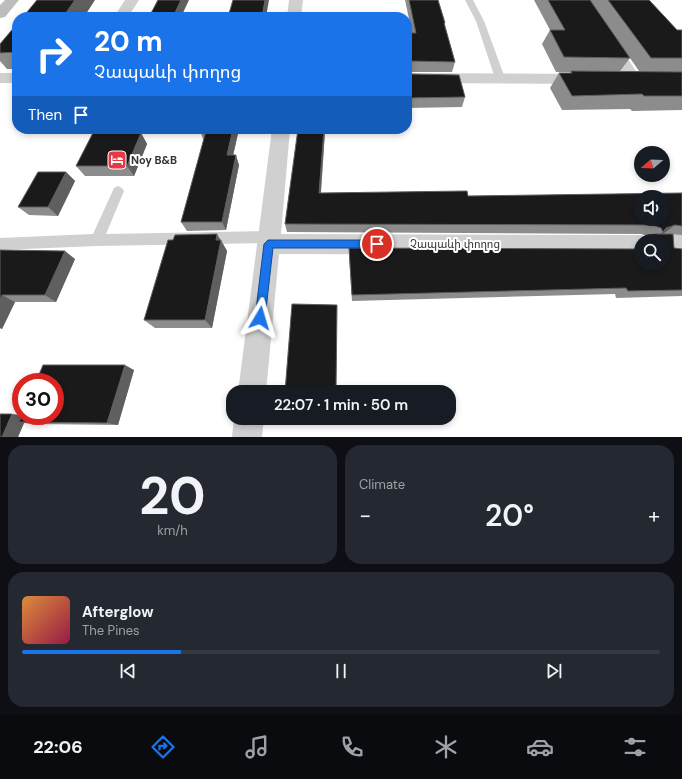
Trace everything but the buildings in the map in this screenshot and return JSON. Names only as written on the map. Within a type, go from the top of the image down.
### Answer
[{"type":"main road","points":[[0,14],[12,0]]},
{"type":"street","points":[[125,12],[132,0]]},
{"type":"street","points":[[295,12],[296,0]]},
{"type":"street","points":[[412,78],[625,80],[581,0]]},
{"type":"street","points":[[0,78],[12,78]]},
{"type":"street","points":[[253,385],[280,134]]},
{"type":"street","name":"Չապաևի փողոց","points":[[269,240],[634,245]]},
{"type":"street","points":[[670,245],[682,245]]},
{"type":"street","points":[[247,437],[248,425]]},
{"type":"lane","points":[[469,0],[480,21],[500,78]]},
{"type":"lane","points":[[97,240],[118,191]]},
{"type":"lane","points":[[0,244],[97,240],[269,240]]},
{"type":"place","name":"Noy B&B","points":[[117,160]]},
{"type":"route","points":[[260,318],[268,244],[377,244]]}]
